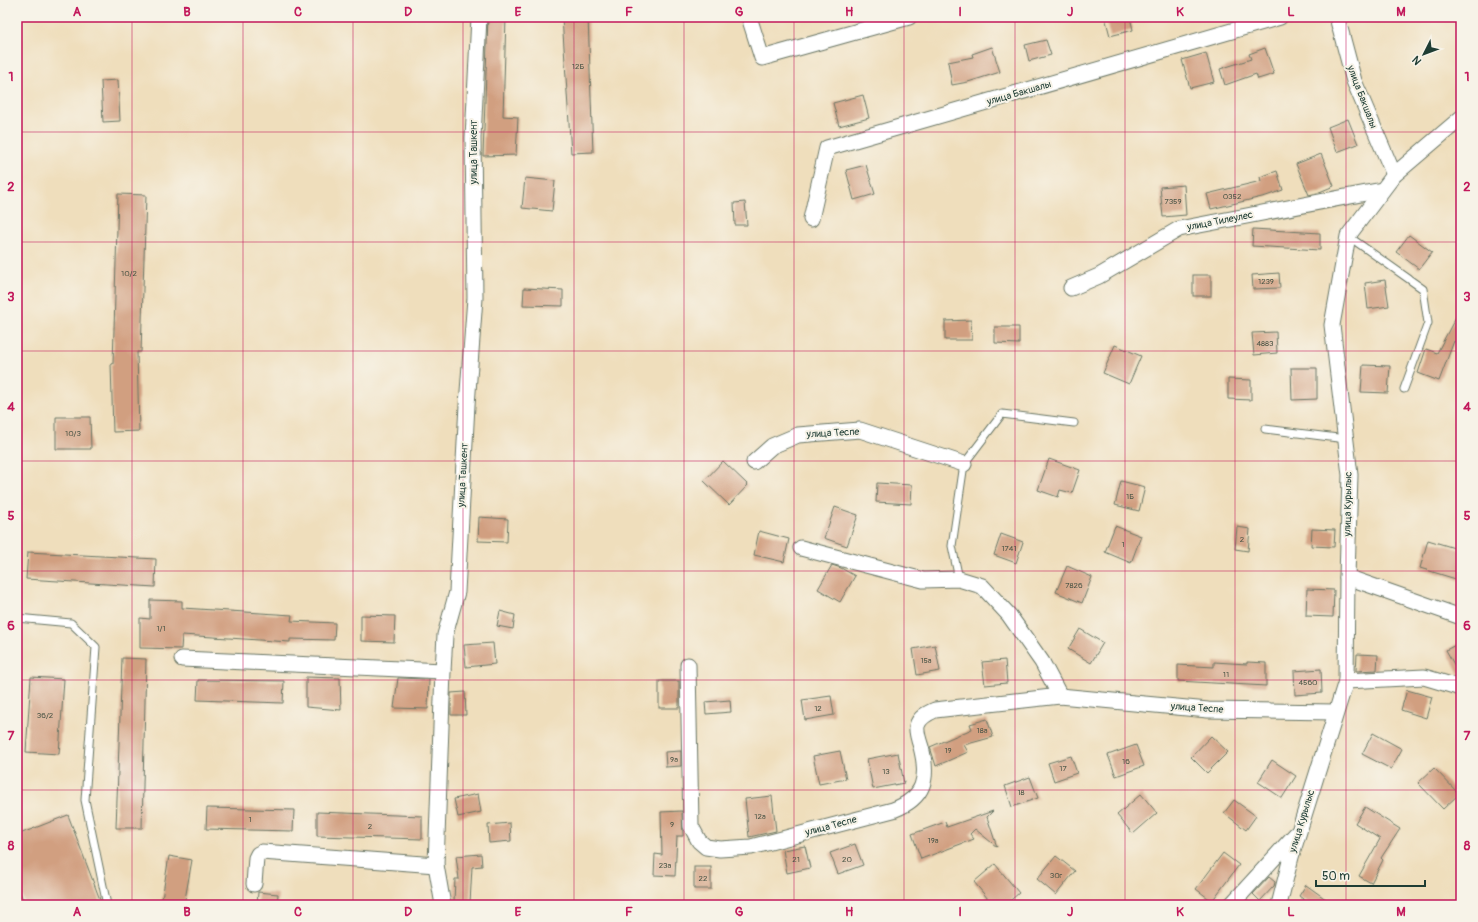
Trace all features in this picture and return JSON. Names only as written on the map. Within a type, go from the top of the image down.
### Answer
[{"type":"street","name":"улица Ташкент","points":[[443,905],[436,865],[443,671],[445,635],[457,592],[462,490],[475,298],[473,138],[479,17]]},
{"type":"street","points":[[749,17],[762,58],[909,17]]},
{"type":"street","name":"улица Бакшалы","points":[[811,218],[828,148],[1280,17]]},
{"type":"street","name":"улица Бакшалы","points":[[1337,17],[1354,81],[1394,175]]},
{"type":"street","name":"улица Курылыс","points":[[1279,905],[1299,830],[1346,681],[1350,475],[1332,325],[1348,236],[1394,175],[1461,118]]},
{"type":"street","name":"улица Тилеулес","points":[[1072,288],[1100,276],[1179,229],[1382,190]]},
{"type":"street","name":"улица Теспе","points":[[754,462],[772,446],[798,435],[860,430],[964,464]]},
{"type":"street","points":[[801,548],[923,580],[959,579],[982,586],[1009,615],[1042,662],[1060,696]]},
{"type":"street","points":[[1347,577],[1461,617]]},
{"type":"street","points":[[182,659],[443,671]]},
{"type":"street","name":"улица Теспе","points":[[688,665],[691,826],[698,842],[706,847],[720,849],[751,847],[878,814],[906,805],[915,798],[922,787],[925,774],[924,758],[917,725],[920,719],[926,714],[935,710],[1060,696],[1208,710],[1335,712]]},
{"type":"street","points":[[1346,681],[1424,677],[1461,688]]},
{"type":"street","points":[[1231,905],[1299,830]]},
{"type":"street","points":[[254,884],[256,858],[258,854],[262,852],[436,865]]},
{"type":"lane","points":[[1348,236],[1423,289],[1428,323],[1404,389]]},
{"type":"lane","points":[[959,579],[952,546],[964,464],[1002,414],[1074,423]]},
{"type":"lane","points":[[1266,429],[1346,439]]},
{"type":"lane","points":[[17,618],[71,623],[96,647],[85,800],[107,905]]},
{"type":"building","points":[[488,17],[506,17],[503,116],[518,117],[516,155],[483,156]]},
{"type":"building","points":[[562,17],[588,17],[593,152],[571,153]]},
{"type":"building","points":[[1105,17],[1130,17],[1133,30],[1110,36]]},
{"type":"building","points":[[1046,40],[1051,55],[1029,61],[1025,45]]},
{"type":"building","points":[[992,47],[1000,72],[968,82],[952,85],[948,62],[973,57],[972,54]]},
{"type":"building","points":[[1265,48],[1274,74],[1258,79],[1256,74],[1225,85],[1220,69],[1251,59],[1249,54]]},
{"type":"building","points":[[1206,53],[1214,82],[1190,88],[1182,60]]},
{"type":"building","points":[[118,80],[120,121],[103,122],[101,81]]},
{"type":"building","points":[[863,95],[869,118],[839,126],[833,103]]},
{"type":"building","points":[[1348,119],[1358,144],[1337,152],[1328,127]]},
{"type":"building","points":[[1321,154],[1334,186],[1309,195],[1296,164]]},
{"type":"building","points":[[866,165],[875,194],[854,200],[846,170]]},
{"type":"building","points":[[1277,171],[1283,190],[1266,196],[1211,209],[1207,194],[1261,181],[1260,177]]},
{"type":"building","points":[[525,178],[555,181],[552,211],[522,208]]},
{"type":"building","points":[[1184,185],[1186,215],[1163,217],[1160,187]]},
{"type":"building","points":[[118,194],[146,195],[141,352],[137,352],[139,431],[113,432],[111,364],[113,364]]},
{"type":"building","points":[[745,202],[747,225],[735,225],[734,203]]},
{"type":"building","points":[[1253,229],[1320,233],[1320,250],[1252,246]]},
{"type":"building","points":[[1409,235],[1432,252],[1419,269],[1396,252]]},
{"type":"building","points":[[1279,273],[1280,288],[1253,289],[1252,275]]},
{"type":"building","points":[[1193,275],[1211,275],[1211,296],[1193,296]]},
{"type":"building","points":[[1385,280],[1389,306],[1368,309],[1365,283]]},
{"type":"building","points":[[524,288],[563,290],[563,306],[523,305]]},
{"type":"building","points":[[1461,307],[1461,345],[1454,341],[1439,381],[1418,373],[1426,349],[1437,353]]},
{"type":"building","points":[[971,320],[972,340],[945,340],[945,321]]},
{"type":"building","points":[[995,327],[1019,327],[1019,344],[995,343]]},
{"type":"building","points":[[1276,332],[1277,353],[1254,355],[1252,333]]},
{"type":"building","points":[[1115,345],[1141,356],[1129,384],[1103,373]]},
{"type":"building","points":[[1363,365],[1390,366],[1388,393],[1361,392]]},
{"type":"building","points":[[1291,368],[1317,368],[1317,399],[1292,400]]},
{"type":"building","points":[[1228,379],[1251,380],[1251,400],[1228,399]]},
{"type":"building","points":[[56,417],[90,417],[91,449],[56,449]]},
{"type":"building","points":[[1049,459],[1080,470],[1072,493],[1060,490],[1058,497],[1038,490]]},
{"type":"building","points":[[723,461],[748,485],[729,505],[704,481]]},
{"type":"building","points":[[1121,481],[1145,487],[1139,511],[1115,505]]},
{"type":"building","points":[[877,483],[912,485],[911,504],[876,502]]},
{"type":"building","points":[[835,507],[858,515],[847,546],[824,538]]},
{"type":"building","points":[[479,517],[508,519],[507,542],[478,541]]},
{"type":"building","points":[[1115,526],[1141,536],[1131,563],[1105,552]]},
{"type":"building","points":[[1237,527],[1250,529],[1248,551],[1235,549]]},
{"type":"building","points":[[1312,529],[1335,530],[1334,547],[1311,546]]},
{"type":"building","points":[[759,531],[789,539],[784,562],[754,555]]},
{"type":"building","points":[[1001,534],[1023,542],[1016,563],[994,555]]},
{"type":"building","points":[[1428,540],[1461,550],[1461,572],[1459,580],[1420,568]]},
{"type":"building","points":[[28,552],[156,559],[155,587],[26,579]]},
{"type":"building","points":[[832,565],[855,576],[840,602],[818,589]]},
{"type":"building","points":[[1067,566],[1092,577],[1082,603],[1056,592]]},
{"type":"building","points":[[1307,589],[1334,590],[1333,617],[1306,616]]},
{"type":"building","points":[[150,600],[182,601],[182,608],[292,615],[291,621],[335,623],[334,640],[290,639],[290,642],[182,635],[181,649],[140,648],[140,618],[150,619]]},
{"type":"building","points":[[500,611],[515,615],[513,629],[497,626]]},
{"type":"building","points":[[361,615],[395,616],[394,642],[361,641]]},
{"type":"building","points":[[1080,629],[1103,643],[1091,663],[1068,649]]},
{"type":"building","points":[[1461,642],[1461,677],[1446,650]]},
{"type":"building","points":[[493,643],[495,664],[466,667],[464,645]]},
{"type":"building","points":[[935,645],[940,671],[917,675],[913,649]]},
{"type":"building","points":[[1357,654],[1378,655],[1377,670],[1356,671]]},
{"type":"building","points":[[122,658],[146,659],[142,828],[116,828]]},
{"type":"building","points":[[1005,660],[1007,683],[985,685],[982,662]]},
{"type":"building","points":[[1214,662],[1247,664],[1247,662],[1266,663],[1266,686],[1178,681],[1178,665],[1214,667]]},
{"type":"building","points":[[1321,669],[1322,693],[1295,695],[1294,671]]},
{"type":"building","points":[[31,677],[64,679],[59,754],[26,752]]},
{"type":"building","points":[[306,677],[340,678],[341,710],[306,707]]},
{"type":"building","points":[[398,678],[429,679],[428,709],[394,708]]},
{"type":"building","points":[[198,680],[284,681],[283,703],[197,700]]},
{"type":"building","points":[[659,681],[679,681],[679,708],[659,708]]},
{"type":"building","points":[[1407,690],[1432,697],[1426,718],[1401,710]]},
{"type":"building","points":[[465,692],[466,715],[451,715],[451,693]]},
{"type":"building","points":[[831,696],[834,715],[805,720],[802,700]]},
{"type":"building","points":[[730,700],[731,712],[706,714],[705,702]]},
{"type":"building","points":[[987,719],[993,737],[964,745],[968,752],[936,766],[930,747],[972,729],[970,724]]},
{"type":"building","points":[[1373,733],[1402,749],[1391,769],[1362,754]]},
{"type":"building","points":[[1211,736],[1228,752],[1207,773],[1191,757]]},
{"type":"building","points":[[1136,745],[1144,766],[1116,776],[1108,755]]},
{"type":"building","points":[[681,751],[681,766],[666,767],[665,752]]},
{"type":"building","points":[[840,751],[846,779],[819,784],[813,756]]},
{"type":"building","points":[[898,753],[904,783],[873,789],[867,759]]},
{"type":"building","points":[[1071,756],[1077,773],[1054,781],[1048,763]]},
{"type":"building","points":[[1272,760],[1296,776],[1282,798],[1258,782]]},
{"type":"building","points":[[1434,768],[1459,794],[1443,809],[1418,783]]},
{"type":"building","points":[[1030,777],[1038,798],[1012,807],[1005,786]]},
{"type":"building","points":[[478,794],[481,812],[458,817],[454,799]]},
{"type":"building","points":[[1141,794],[1157,813],[1133,834],[1117,815]]},
{"type":"building","points":[[772,796],[776,831],[749,837],[745,799]]},
{"type":"building","points":[[1234,800],[1256,816],[1246,830],[1224,813]]},
{"type":"building","points":[[1365,807],[1400,829],[1381,858],[1383,860],[1371,883],[1359,876],[1380,839],[1355,823]]},
{"type":"building","points":[[207,808],[294,810],[293,831],[206,829]]},
{"type":"building","points":[[682,811],[683,836],[677,836],[675,876],[654,875],[655,854],[662,855],[661,812]]},
{"type":"building","points":[[993,811],[987,817],[997,847],[975,829],[970,834],[974,839],[921,859],[912,834],[945,822],[947,827]]},
{"type":"building","points":[[317,812],[422,816],[422,839],[317,836]]},
{"type":"building","points":[[68,815],[102,905],[25,905],[17,884],[17,835]]},
{"type":"building","points":[[510,823],[511,841],[489,843],[488,825]]},
{"type":"building","points":[[855,844],[863,865],[838,874],[830,853]]},
{"type":"building","points":[[805,846],[810,868],[787,873],[783,850]]},
{"type":"building","points":[[1223,853],[1239,865],[1212,901],[1196,889]]},
{"type":"building","points":[[481,854],[482,866],[472,867],[470,903],[454,902],[455,879],[459,879],[456,856]]},
{"type":"building","points":[[169,856],[192,860],[184,905],[161,905]]},
{"type":"building","points":[[1056,856],[1075,871],[1056,895],[1037,879]]},
{"type":"building","points":[[995,864],[1019,893],[1005,905],[993,905],[974,882]]},
{"type":"building","points":[[694,867],[711,867],[711,889],[694,889]]},
{"type":"building","points":[[1269,877],[1275,882],[1274,886],[1260,901],[1253,894]]},
{"type":"building","points":[[1306,885],[1334,905],[1311,905],[1299,896]]},
{"type":"building","points":[[258,892],[278,894],[277,905],[257,905]]}]
